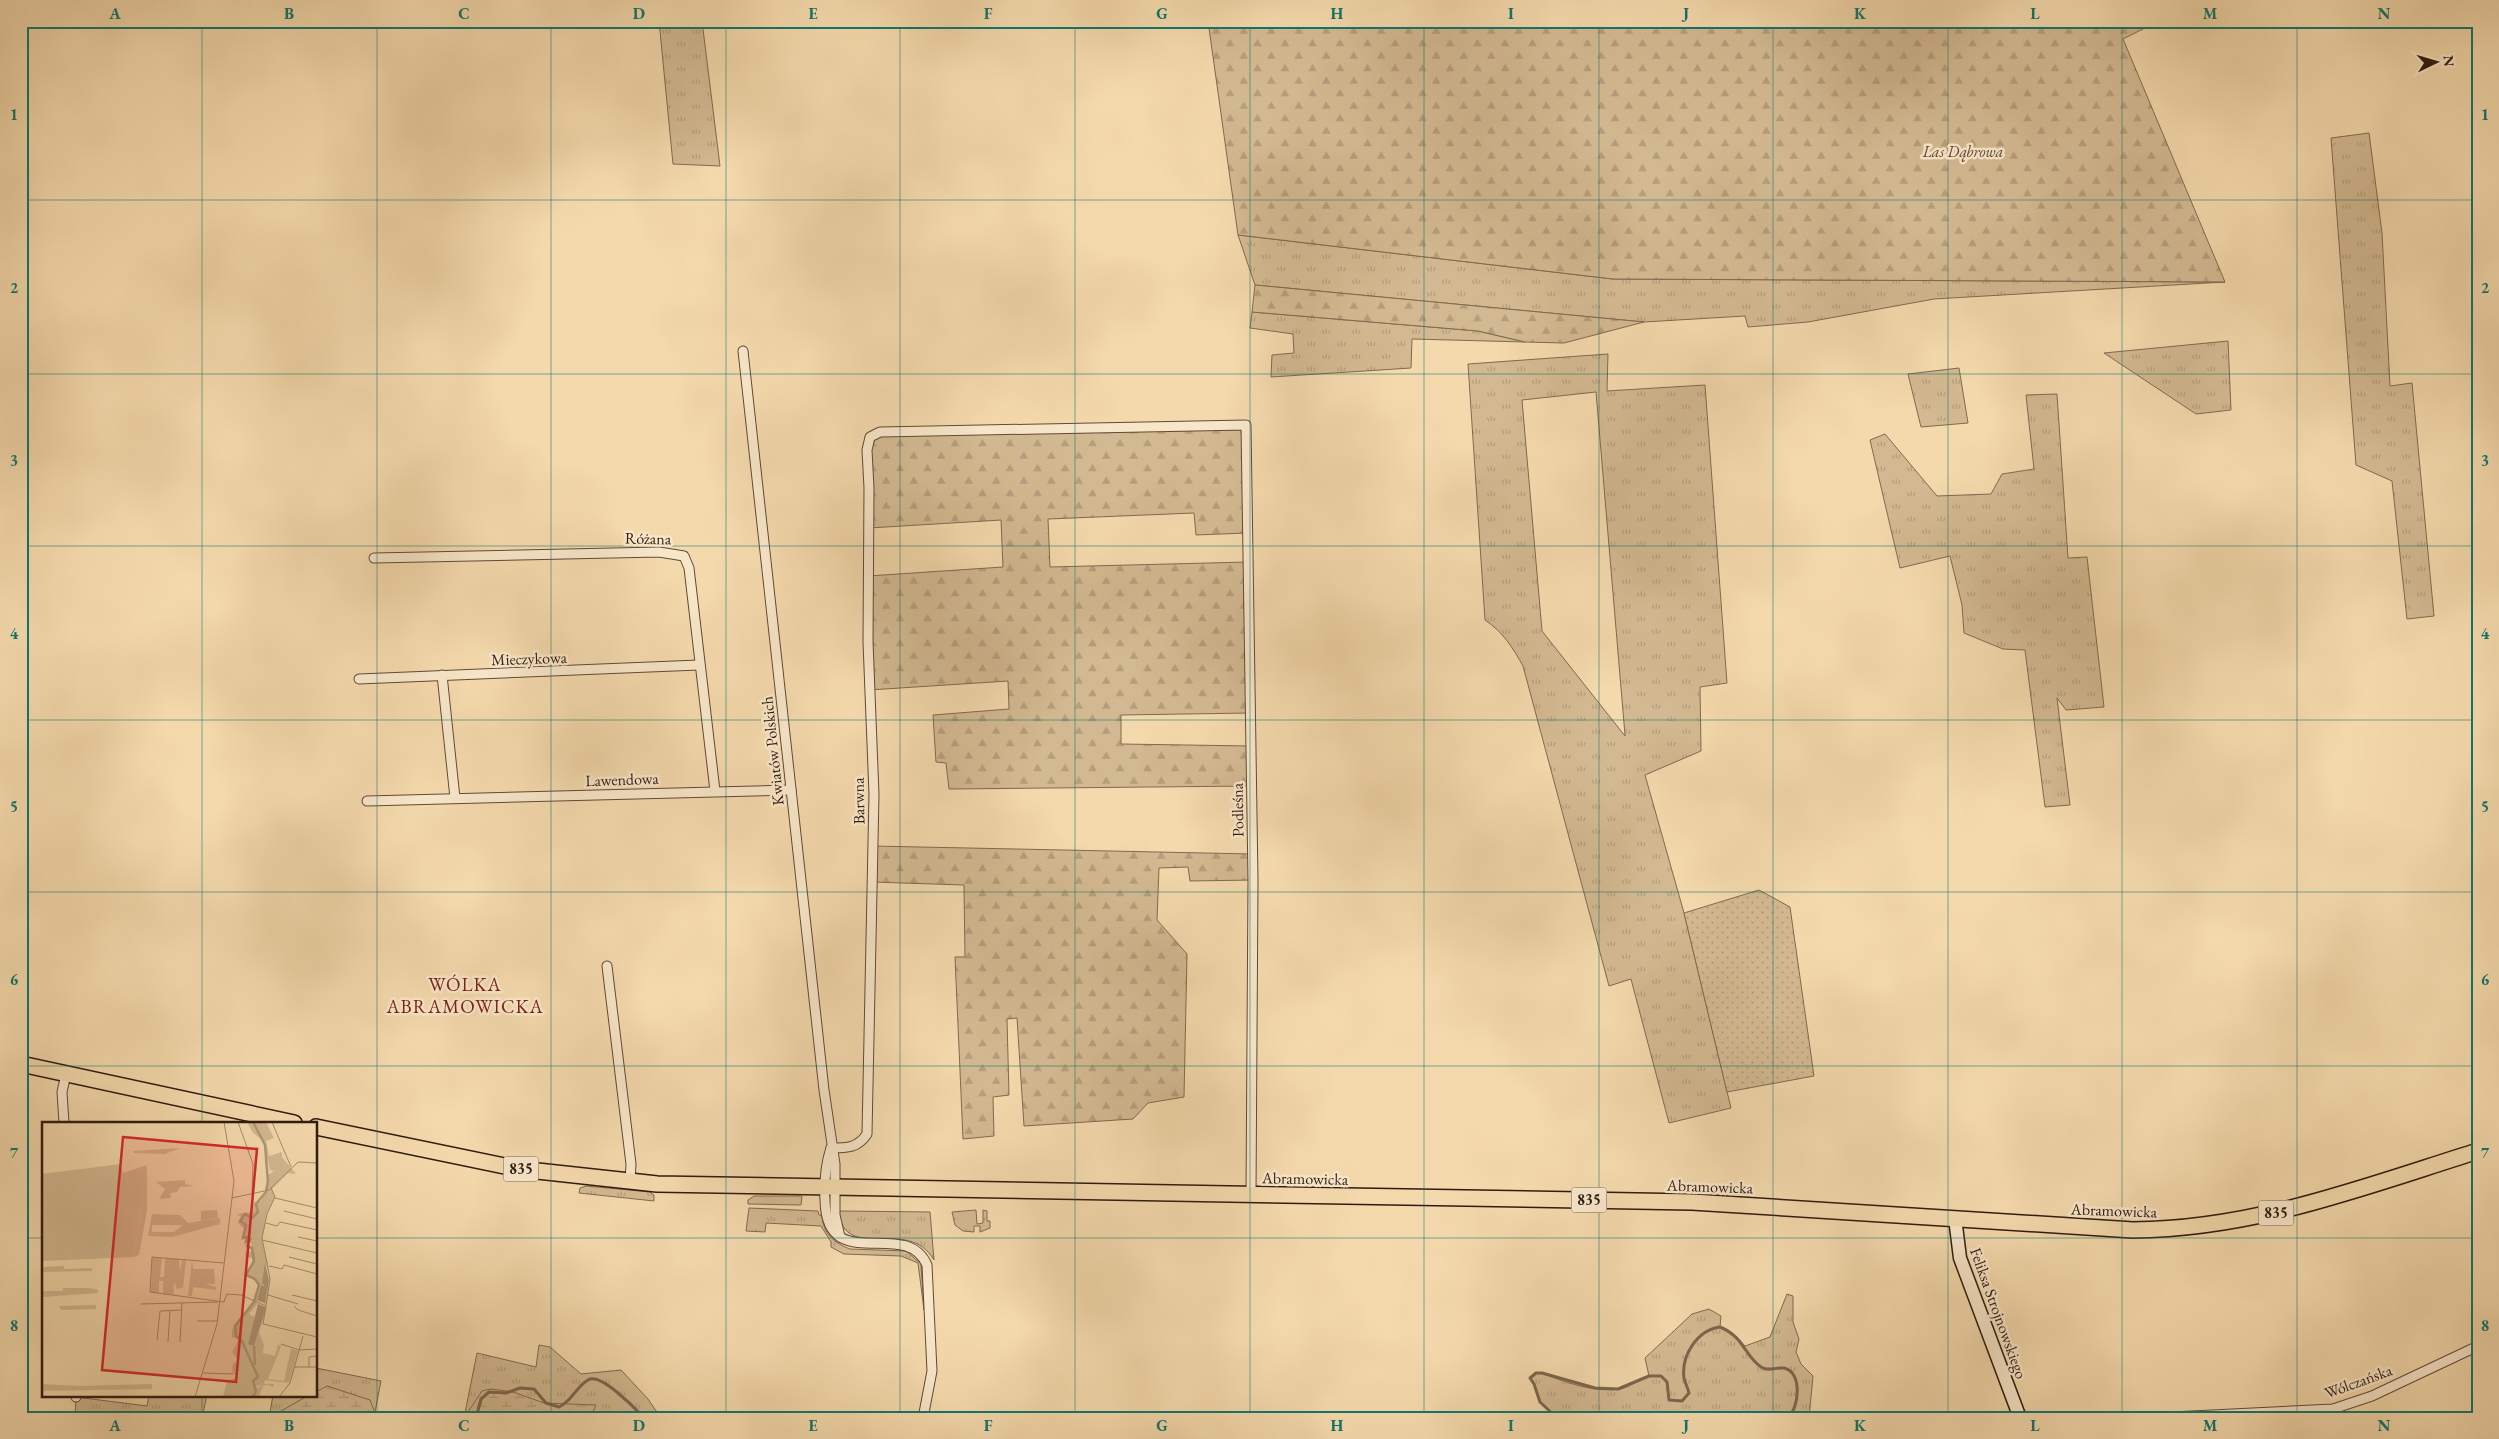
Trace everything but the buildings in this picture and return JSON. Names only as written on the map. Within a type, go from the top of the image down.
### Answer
[{"type":"main road","points":[[21,1064],[289,1122]]},
{"type":"main road","name":"835","points":[[318,1127],[504,1166],[630,1182],[688,1186],[830,1188]]},
{"type":"main road","name":"Abramowicka","points":[[830,1188],[1692,1202],[2127,1230],[2211,1225],[2279,1212],[2478,1152]]},
{"type":"street","name":"Kwiatów Polskich","points":[[743,351],[831,1148],[835,1164],[830,1188],[840,1236],[857,1243],[908,1246],[920,1252],[926,1261],[929,1274],[932,1372],[923,1418]]},
{"type":"street","name":"Podleśna","points":[[880,432],[1246,424],[1253,880],[1251,1195]]},
{"type":"street","name":"Barwna","points":[[831,1148],[854,1146],[862,1142],[867,1134],[874,794],[868,642],[870,488],[867,450],[870,437],[880,432]]},
{"type":"street","name":"Różana","points":[[374,558],[659,552],[684,556],[689,568],[715,791]]},
{"type":"street","name":"Mieczykowa","points":[[359,679],[699,665]]},
{"type":"street","points":[[442,676],[455,798]]},
{"type":"street","name":"Lawendowa","points":[[367,801],[791,790]]},
{"type":"street","points":[[608,966],[631,1164],[630,1182]]},
{"type":"street","points":[[64,1122],[62,1092],[66,1074]]},
{"type":"street","name":"Feliksa Strojnowskiego","points":[[1955,1218],[1960,1258],[2020,1418]]},
{"type":"street","name":"Wólczańska","points":[[2151,1418],[2333,1409],[2372,1396],[2478,1346]]},
{"type":"green space","points":[[659,21],[702,21],[720,166],[673,164]]},
{"type":"green space","name":"Las Dąbrowa","points":[[1208,21],[2159,21],[2123,39],[2225,282],[1613,279],[1238,235]]},
{"type":"green space","points":[[2369,133],[2382,233],[2390,386],[2412,383],[2434,616],[2407,619],[2392,481],[2356,465],[2331,138]]},
{"type":"green space","points":[[1238,235],[1613,279],[2225,282],[1934,299],[1808,322],[1748,327],[1745,316],[1644,322],[1255,285]]},
{"type":"green space","points":[[1255,285],[1644,322],[1564,343],[1525,342],[1478,331],[1252,312]]},
{"type":"green space","points":[[1252,312],[1478,331],[1525,342],[1412,339],[1411,368],[1271,377],[1272,355],[1294,353],[1293,334],[1250,328]]},
{"type":"green space","points":[[2228,341],[2231,410],[2196,414],[2104,353]]},
{"type":"green space","points":[[1608,354],[1607,391],[1705,385],[1727,683],[1700,687],[1701,751],[1645,775],[1684,913],[1731,1108],[1669,1123],[1631,979],[1609,986],[1523,666],[1507,641],[1485,620],[1468,364]],"holes":[[[1596,392],[1625,736],[1542,631],[1522,400]]]},
{"type":"green space","points":[[1959,368],[1968,423],[1921,427],[1908,374]]},
{"type":"green space","points":[[2057,394],[2068,558],[2087,557],[2104,707],[2066,710],[2057,698],[2070,805],[2045,807],[2025,650],[2003,649],[1964,633],[1962,605],[1950,556],[1900,568],[1870,440],[1885,434],[1937,496],[1991,494],[2002,474],[2034,469],[2026,395]]},
{"type":"green space","points":[[1246,425],[1247,533],[1196,535],[1194,513],[1048,519],[1050,567],[1248,562],[1250,713],[1121,715],[1121,744],[1251,746],[1251,786],[949,789],[946,763],[936,762],[933,715],[1009,709],[1008,681],[869,690],[868,576],[1003,567],[1001,520],[869,528],[870,437],[880,432]]},
{"type":"green space","points":[[873,846],[1252,854],[1253,880],[1190,881],[1188,867],[1159,868],[1157,920],[1187,954],[1184,1097],[1148,1103],[1133,1119],[1024,1126],[1017,1018],[1007,1019],[1009,1095],[993,1097],[994,1136],[963,1139],[955,957],[965,957],[964,885],[872,882]]},
{"type":"green space","points":[[1759,890],[1790,907],[1814,1076],[1727,1092],[1684,913]]},
{"type":"green space","points":[[586,1186],[650,1192],[654,1195],[654,1201],[579,1193],[580,1188]]},
{"type":"green space","points":[[754,1196],[802,1196],[801,1205],[748,1204],[748,1200]]},
{"type":"green space","points":[[749,1208],[818,1211],[819,1215],[822,1215],[827,1233],[834,1241],[844,1247],[850,1249],[906,1251],[921,1264],[924,1310],[918,1263],[901,1256],[844,1254],[831,1247],[831,1242],[821,1226],[766,1223],[765,1232],[746,1231]]},
{"type":"green space","points":[[976,1210],[977,1224],[983,1223],[983,1210],[987,1211],[987,1221],[990,1221],[990,1228],[980,1232],[980,1226],[974,1226],[974,1232],[963,1231],[955,1225],[952,1212]]},
{"type":"green space","points":[[839,1211],[930,1212],[934,1260],[923,1247],[909,1241],[864,1238],[852,1235],[843,1226]]},
{"type":"green space","points":[[1787,1294],[1793,1296],[1793,1322],[1799,1339],[1796,1352],[1801,1364],[1813,1376],[1809,1418],[1557,1418],[1540,1402],[1530,1378],[1536,1373],[1542,1373],[1590,1388],[1610,1390],[1624,1388],[1649,1376],[1645,1358],[1692,1314],[1709,1309],[1721,1316],[1720,1327],[1737,1337],[1745,1346],[1770,1337]]},
{"type":"green space","points":[[539,1345],[550,1347],[581,1374],[621,1370],[648,1399],[661,1418],[464,1418],[477,1353],[536,1367]]},
{"type":"green space","points":[[318,1368],[381,1381],[375,1412],[402,1418],[269,1418],[273,1396],[318,1396]]},
{"type":"green space","points":[[327,1386],[370,1400],[377,1418],[269,1418],[307,1396],[318,1396],[318,1391]]},
{"type":"green space","points":[[491,1389],[513,1392],[544,1403],[596,1405],[590,1418],[464,1418],[482,1391]]},
{"type":"green space","points":[[149,1396],[207,1396],[202,1418],[75,1418],[76,1397],[147,1406]]},
{"type":"waterway","points":[[1557,1418],[1540,1402],[1530,1378],[1536,1373],[1595,1388],[1618,1389],[1649,1376],[1661,1376],[1667,1382],[1669,1400],[1682,1401],[1689,1393],[1684,1378],[1684,1370],[1685,1361],[1692,1345],[1704,1333],[1720,1327],[1734,1336],[1761,1367],[1769,1369],[1784,1368],[1794,1376],[1797,1383],[1797,1399],[1795,1407],[1788,1418]]},
{"type":"waterway","points":[[476,1418],[481,1399],[489,1392],[506,1393],[520,1388],[534,1389],[546,1403],[559,1407],[580,1386],[593,1379],[601,1381],[617,1392],[644,1418]]},
{"type":"waterway","points":[[1498,1418],[1502,1413],[1511,1413],[1522,1418]]},
{"type":"district","name":"WÓLKA ABRAMOWICKA","points":[[465,995]]}]
